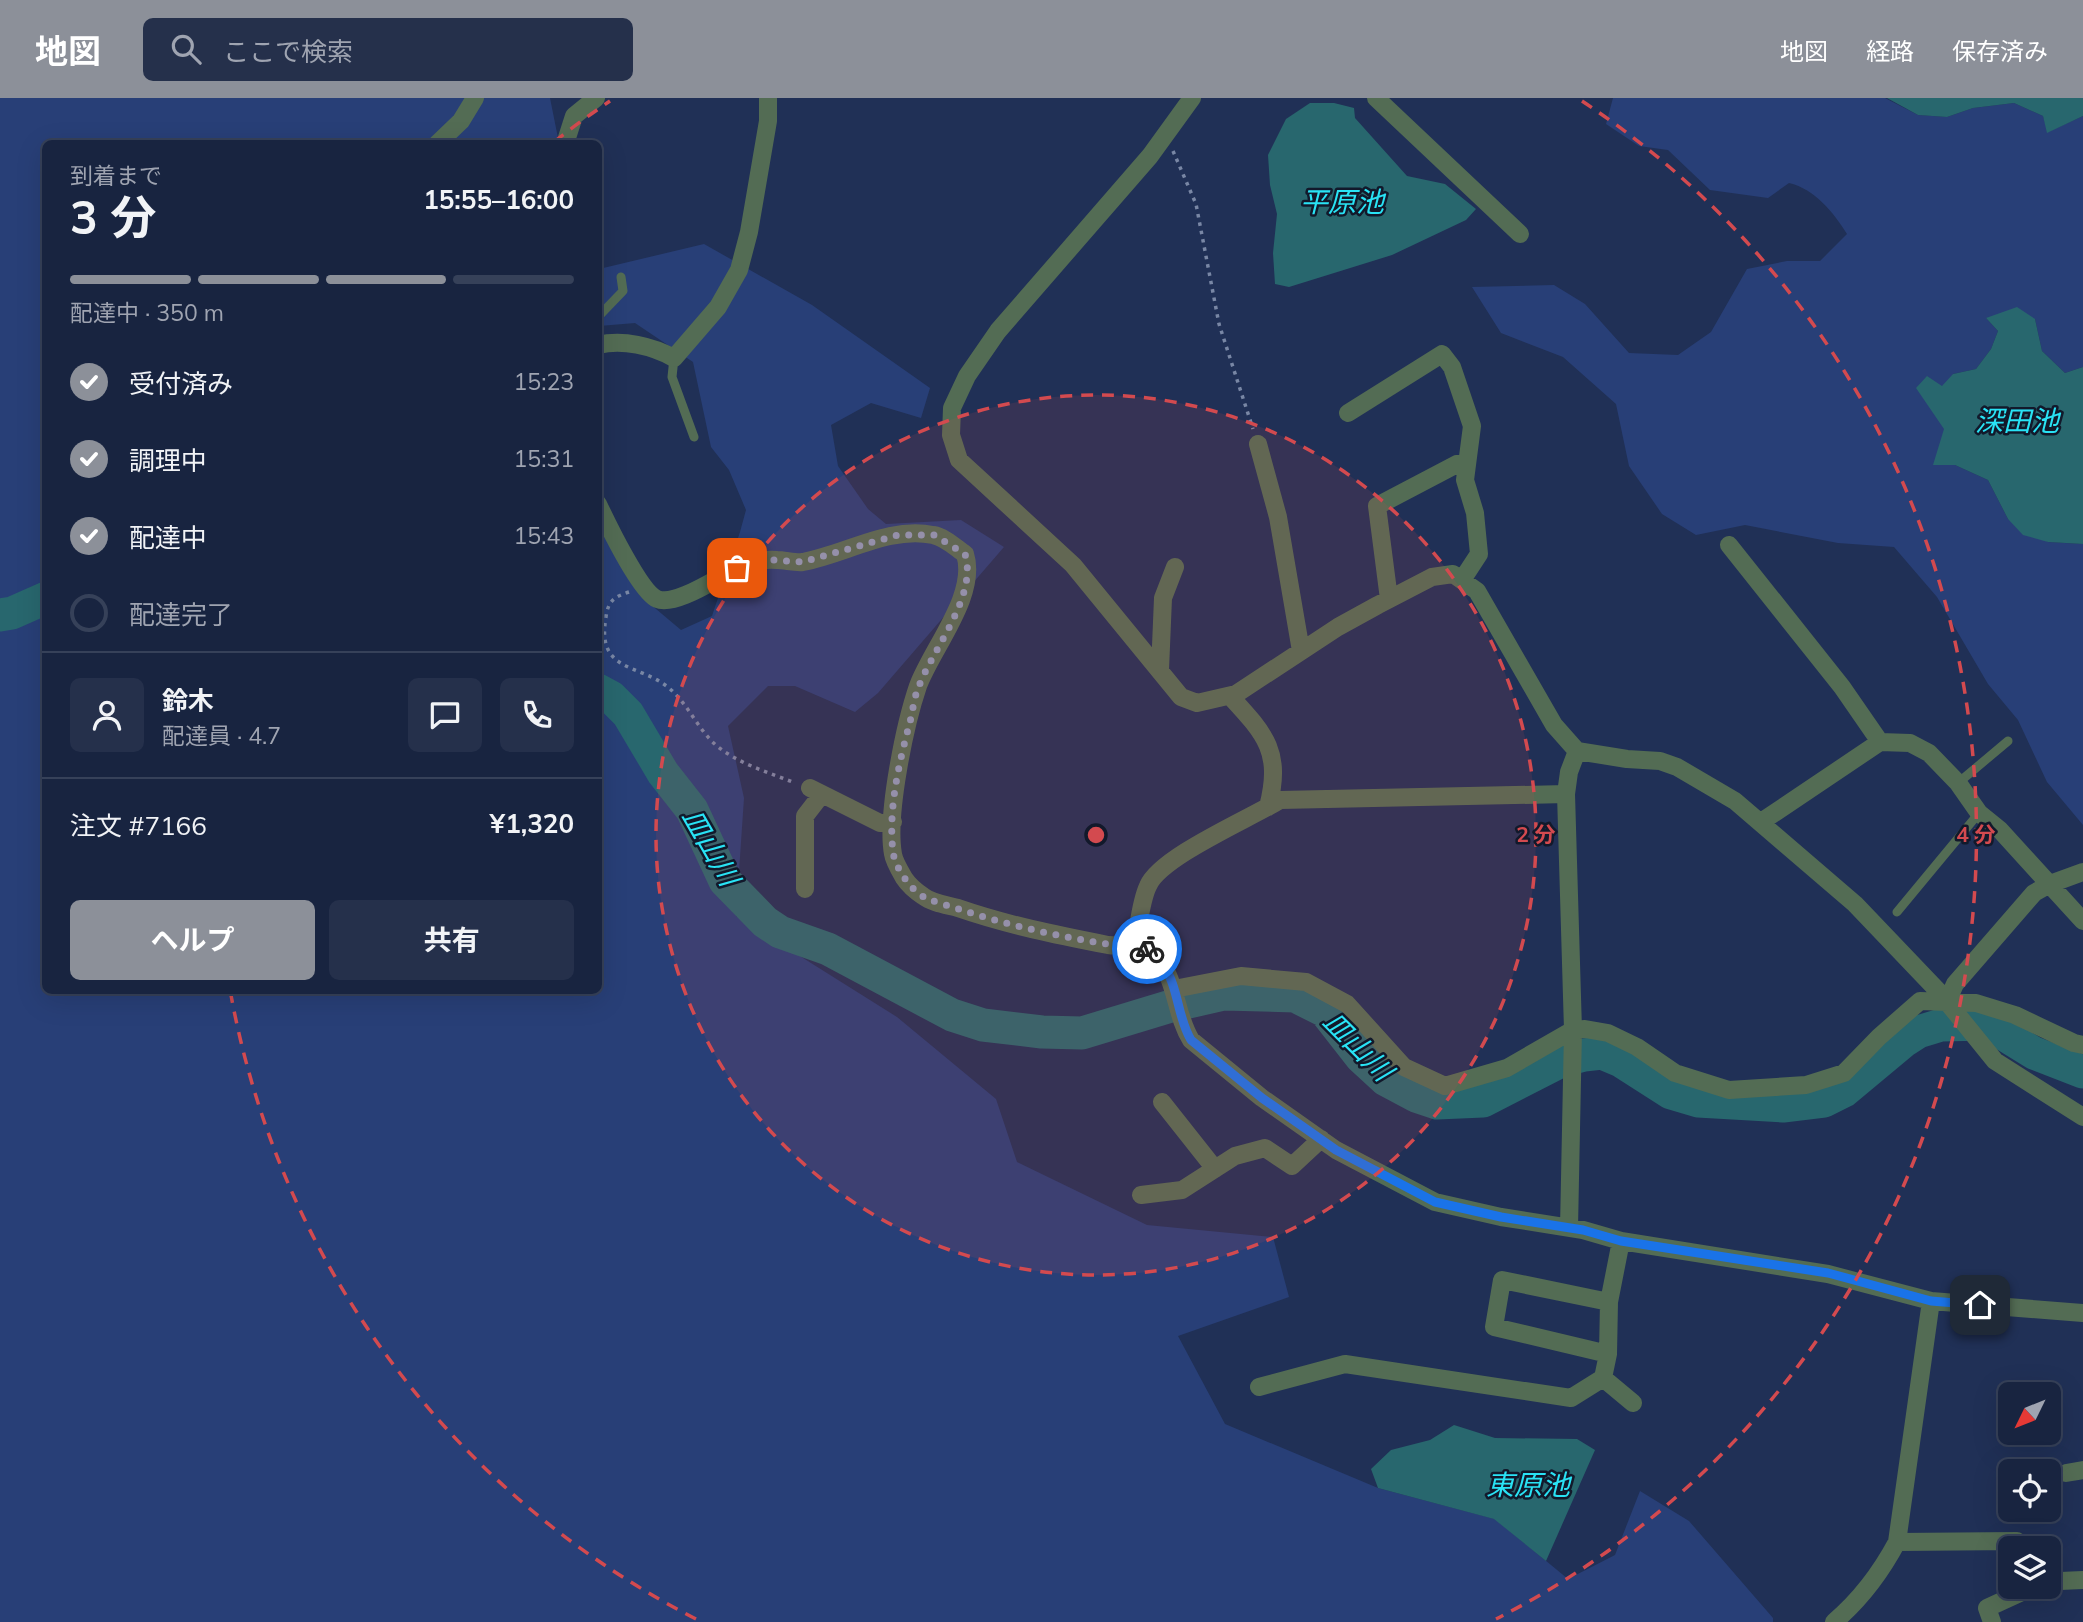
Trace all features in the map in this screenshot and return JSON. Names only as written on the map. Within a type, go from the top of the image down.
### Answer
[{"type":"street","points":[[441,140],[461,121],[475,98]]},
{"type":"street","points":[[566,140],[574,116],[596,98]]},
{"type":"street","points":[[602,345],[629,343],[662,351],[674,358],[718,307],[739,270],[749,232],[768,121],[768,98]]},
{"type":"street","points":[[1192,98],[1150,156],[998,331],[967,376],[952,408],[951,435],[959,460],[1073,565],[1181,697],[1197,703],[1236,694],[1301,651],[1389,599],[1432,577],[1453,574],[1477,591],[1554,725],[1577,751],[1660,761],[1677,767],[1735,801],[1855,904],[1947,1002],[1995,1061],[2083,1117]]},
{"type":"street","points":[[1376,98],[1520,234]]},
{"type":"street","points":[[1348,412],[1442,354],[1452,367],[1472,426],[1465,480],[1475,513],[1479,554],[1462,580]]},
{"type":"street","points":[[1258,444],[1278,517],[1301,651]]},
{"type":"street","points":[[1389,599],[1377,506],[1457,464],[1467,463]]},
{"type":"street","points":[[602,512],[648,593],[658,600],[671,599],[714,583],[737,568],[755,562],[802,562],[898,535],[934,535],[965,554],[969,566],[960,603],[918,687],[898,771],[893,855],[905,878],[924,898],[996,921],[1060,936],[1116,946],[1135,945],[1147,949],[1164,967],[1191,1040],[1262,1098],[1336,1150],[1435,1202],[1501,1217],[1569,1228],[1621,1241],[1828,1273],[1931,1301],[2083,1313]]},
{"type":"street","points":[[1729,545],[1842,687],[1880,742]]},
{"type":"street","points":[[1160,670],[1163,598],[1175,567]]},
{"type":"street","points":[[1230,696],[1255,723],[1266,740],[1273,762],[1273,787],[1268,807]]},
{"type":"street","points":[[1761,822],[1880,742],[1910,743],[1929,754],[1958,783],[1979,813],[2000,830],[2083,922]]},
{"type":"street","points":[[1569,1228],[1573,1030],[1566,794],[1569,772],[1577,751]]},
{"type":"street","points":[[805,888],[805,816],[816,791],[880,823],[893,822]]},
{"type":"street","points":[[1135,945],[1147,887],[1157,872],[1177,856],[1280,800],[1566,794]]},
{"type":"street","points":[[1947,1002],[1955,984],[2034,894],[2050,884],[2083,872]]},
{"type":"street","points":[[1174,989],[1241,976],[1306,982],[1347,1004],[1404,1068],[1445,1086],[1507,1068],[1573,1030],[1585,1029],[1608,1033],[1675,1073],[1729,1090],[1806,1085],[1844,1073],[1920,1001],[1976,1003],[2015,1015],[2083,1045]]},
{"type":"street","points":[[1162,1102],[1215,1169]]},
{"type":"street","points":[[1141,1195],[1182,1190],[1236,1156],[1265,1148],[1292,1166],[1321,1139]]},
{"type":"street","points":[[1259,1387],[1345,1364],[1571,1398],[1603,1378],[1608,1354],[1609,1302],[1621,1241]]},
{"type":"street","points":[[1608,1354],[1493,1326],[1502,1280],[1609,1302]]},
{"type":"street","points":[[1846,1618],[1882,1570],[1898,1542],[1931,1301]]},
{"type":"street","points":[[1603,1378],[1633,1403]]},
{"type":"street","points":[[1898,1542],[1998,1541]]},
{"type":"street","points":[[2061,1580],[2083,1580]]},
{"type":"street","points":[[1993,1622],[1987,1608],[2006,1599]]},
{"type":"lane","points":[[602,313],[623,291],[621,277]]},
{"type":"lane","points":[[674,358],[672,377],[694,437]]},
{"type":"lane","points":[[1958,783],[2008,741]]},
{"type":"lane","points":[[1897,912],[1979,813]]},
{"type":"path","points":[[1164,138],[1170,144],[1196,204],[1219,324],[1258,444]]},
{"type":"path","points":[[644,586],[613,598],[608,605],[603,634],[611,654],[632,671],[667,687],[693,713],[718,746],[738,759],[816,791]]},
{"type":"shaded area","points":[[0,98],[550,98],[558,140],[42,140],[42,994],[602,994],[602,522],[643,598],[681,630],[712,616],[746,510],[729,470],[711,447],[693,362],[635,323],[602,326],[602,268],[704,244],[812,305],[930,388],[921,418],[871,403],[831,425],[838,466],[868,509],[886,524],[961,520],[1004,547],[878,693],[855,712],[795,686],[768,686],[728,726],[744,798],[736,916],[897,1017],[996,1099],[1017,1162],[1147,1225],[1273,1237],[1289,1297],[1178,1336],[1225,1424],[1378,1488],[1495,1519],[1568,1579],[1615,1555],[1640,1491],[1689,1521],[1773,1618],[1773,1622],[0,1622]]},
{"type":"shaded area","points":[[1613,98],[1885,98],[1918,115],[1947,117],[1973,108],[2014,103],[2043,116],[2048,132],[2083,116],[2083,367],[2065,373],[2042,351],[2035,319],[1986,318],[1998,331],[1991,349],[1976,369],[1953,374],[1944,429],[1955,465],[1988,480],[2008,519],[2048,542],[2083,544],[2083,825],[2047,782],[2018,720],[1988,684],[1937,597],[1894,547],[1838,543],[1745,525],[1696,535],[1662,514],[1629,466],[1616,404],[1563,357],[1501,333],[1472,287],[1554,285],[1585,304],[1629,353],[1678,355],[1711,332],[1747,269],[1787,261],[1820,261],[1847,234],[1830,210],[1815,196],[1789,183],[1768,198],[1710,190],[1668,150],[1639,146],[1606,124]]},
{"type":"water","points":[[1887,98],[2083,98],[2083,116],[2047,133],[2043,116],[2014,103],[1973,108],[1947,117],[1918,115]]},
{"type":"water","name":"平原池","points":[[1310,103],[1334,103],[1354,108],[1355,118],[1407,176],[1445,184],[1476,209],[1466,220],[1392,255],[1289,287],[1275,284],[1273,253],[1277,214],[1270,185],[1268,155],[1286,119]]},
{"type":"water","name":"深田池","points":[[2017,307],[2035,319],[2042,351],[2065,373],[2083,367],[2083,544],[2048,542],[2023,535],[2008,519],[1988,480],[1955,465],[1933,465],[1944,429],[1916,388],[1927,376],[1942,386],[1953,374],[1976,369],[1991,349],[1998,331],[1986,318]]},
{"type":"water","name":"東原池","points":[[1454,1425],[1495,1438],[1577,1439],[1595,1450],[1546,1561],[1494,1519],[1378,1488],[1371,1469],[1391,1450],[1430,1440]]},
{"type":"waterway","name":"皿山川","points":[[0,615],[12,613],[42,600]]},
{"type":"waterway","name":"皿山川","points":[[602,692],[628,714],[663,773],[692,810],[725,881],[765,922],[780,932],[828,949],[952,1015],[983,1025],[1042,1032],[1082,1033],[1171,1006],[1224,994],[1295,996],[1325,1011],[1361,1057],[1386,1080],[1416,1096],[1437,1103],[1483,1101],[1561,1061],[1602,1053],[1621,1061],[1671,1093],[1698,1101],[1783,1106],[1824,1101],[1844,1091],[1904,1041],[1918,1032],[1941,1025],[1987,1024],[2034,1053],[2083,1072]]},
{"type":"way so far","points":[[737,568],[773,560],[802,562],[898,535],[934,535],[965,554],[969,566],[960,603],[918,687],[898,771],[893,817],[893,855],[905,878],[924,898],[996,921],[1060,936],[1116,946],[1135,945],[1147,949]]},
{"type":"route","points":[[1147,949],[1164,967],[1191,1040],[1262,1098],[1336,1150],[1435,1202],[1501,1217],[1583,1230],[1621,1241],[1828,1273],[1931,1301],[1980,1305]]}]
